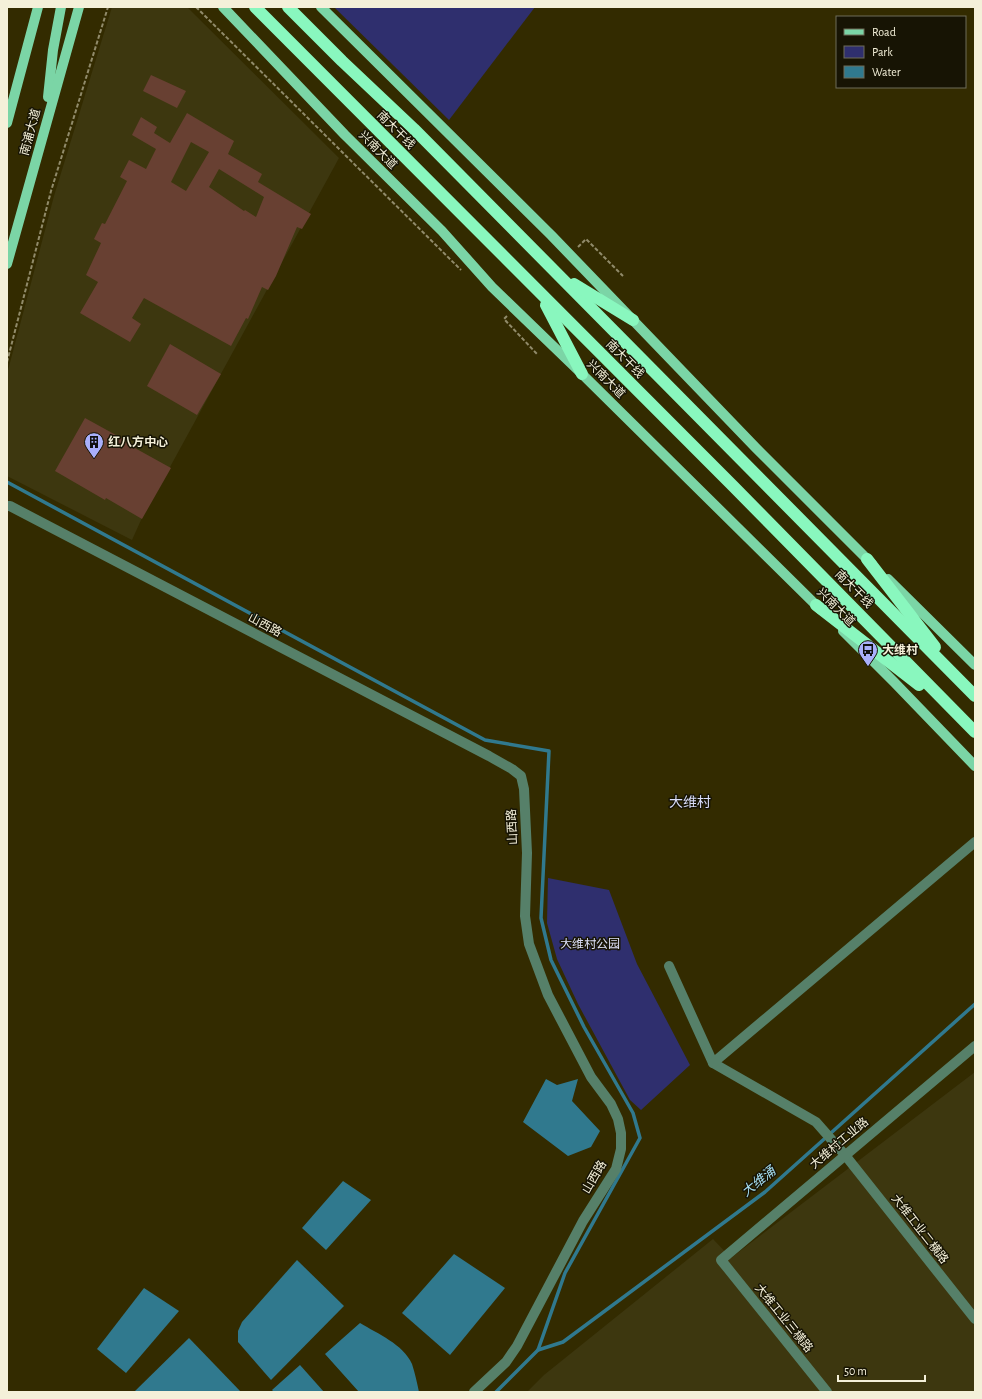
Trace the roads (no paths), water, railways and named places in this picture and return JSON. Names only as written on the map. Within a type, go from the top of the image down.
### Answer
[{"type":"highway","name":"南大干线","points":[[255,7],[733,486],[975,732]]},
{"type":"highway","name":"南大干线","points":[[288,7],[342,61],[414,128],[975,696]]},
{"type":"highway","points":[[559,275],[633,320]]},
{"type":"highway","points":[[540,293],[582,374]]},
{"type":"highway","points":[[867,559],[975,696]]},
{"type":"highway","points":[[816,605],[957,714]]},
{"type":"main road","name":"南浦大道","points":[[7,124],[38,7]]},
{"type":"main road","points":[[46,121],[53,50],[61,7]]},
{"type":"main road","name":"南浦大道","points":[[7,264],[79,7]]},
{"type":"main road","name":"兴南大道","points":[[223,7],[345,135],[442,231],[492,287],[894,682],[975,766]]},
{"type":"main road","points":[[321,7],[551,235],[756,448],[975,665]]},
{"type":"street","name":"山西路","points":[[7,506],[10,506],[489,756],[521,776],[524,789],[526,853],[525,916],[529,944],[548,994],[591,1077],[611,1104],[618,1119],[621,1133],[621,1149],[616,1169],[583,1221],[517,1346],[506,1362],[474,1392]]},
{"type":"street","points":[[669,966],[713,1063],[975,842]]},
{"type":"street","name":"大维村工业路","points":[[721,1260],[974,1049]]},
{"type":"street","name":"大维工业二横路","points":[[713,1063],[816,1122],[845,1156],[975,1320]]},
{"type":"street","name":"大维工业三横路","points":[[721,1260],[827,1392]]},
{"type":"water","points":[[546,1079],[557,1085],[578,1079],[572,1101],[600,1131],[591,1147],[568,1156],[523,1122]]},
{"type":"water","points":[[343,1181],[371,1200],[326,1250],[302,1228]]},
{"type":"water","points":[[454,1254],[505,1288],[450,1355],[402,1313]]},
{"type":"water","points":[[297,1260],[344,1306],[271,1380],[238,1342],[238,1331],[242,1322]]},
{"type":"water","points":[[144,1288],[179,1311],[126,1373],[97,1349]]},
{"type":"water","points":[[360,1323],[389,1340],[403,1351],[412,1364],[419,1392],[359,1392],[325,1354]]},
{"type":"water","points":[[189,1338],[241,1392],[134,1392]]},
{"type":"water","points":[[300,1365],[324,1392],[274,1392],[272,1390]]},
{"type":"waterway","points":[[7,482],[485,740],[549,751],[541,918],[551,960],[584,1027],[633,1113],[640,1138],[565,1273],[538,1350],[496,1392]]},
{"type":"waterway","name":"大维涌","points":[[538,1350],[563,1342],[765,1192],[975,1004]]},
{"type":"place","name":"红八方中心","points":[[94,459]]},
{"type":"place","name":"大维村","points":[[868,667]]},
{"type":"district","name":"大维村","points":[[690,803]]},
{"type":"park label","name":"大维村公园","points":[[590,944]]}]
